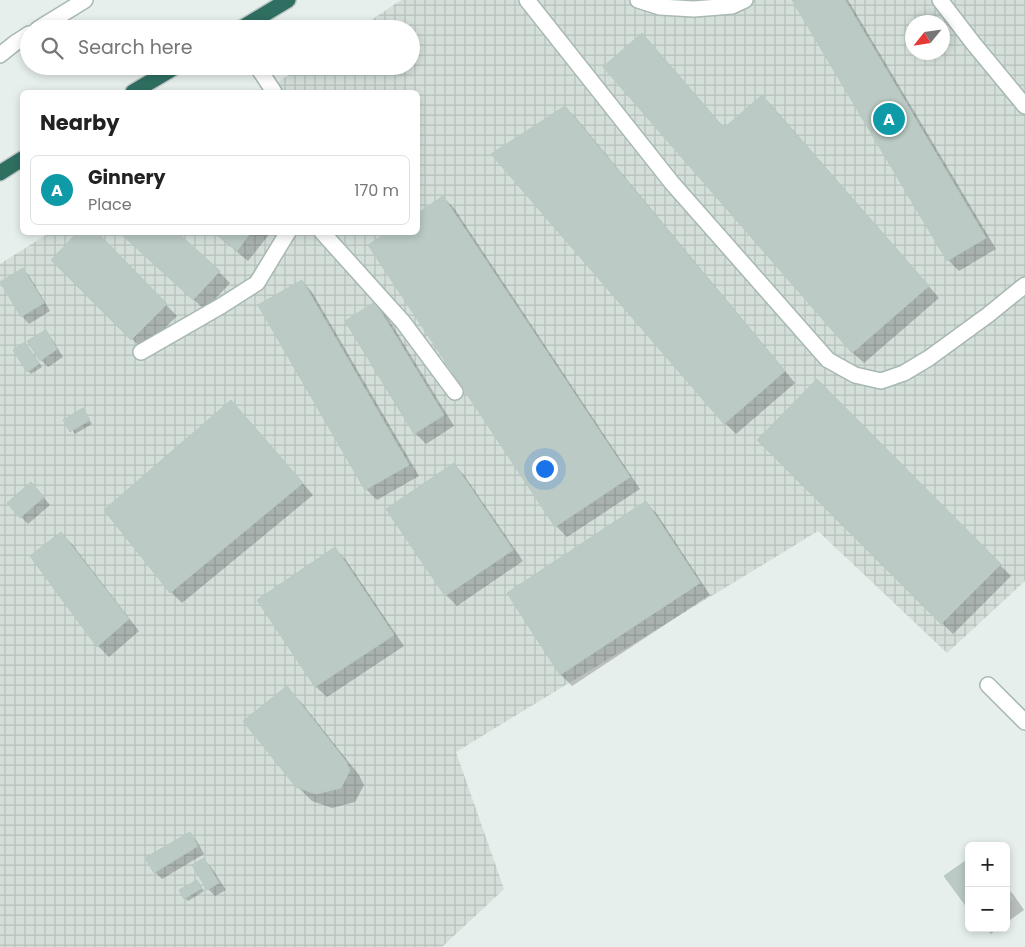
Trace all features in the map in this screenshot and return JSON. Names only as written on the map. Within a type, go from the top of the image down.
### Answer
[{"type":"highway","points":[[255,20],[288,0]]},
{"type":"highway","points":[[136,90],[162,75]]},
{"type":"highway","points":[[0,173],[20,160]]},
{"type":"street","points":[[53,20],[85,0]]},
{"type":"street","points":[[527,0],[672,183],[828,360],[855,375],[881,381],[904,373],[929,358],[1025,285]]},
{"type":"street","points":[[638,0],[660,7],[694,9],[732,6],[745,0]]},
{"type":"street","points":[[940,0],[1025,106]]},
{"type":"street","points":[[0,54],[20,40]]},
{"type":"street","points":[[263,75],[273,90]]},
{"type":"street","points":[[141,352],[257,283],[286,235]]},
{"type":"street","points":[[325,235],[403,322],[455,392]]},
{"type":"street","points":[[988,685],[1025,722]]},
{"type":"shaded area","points":[[401,0],[1025,0],[1025,581],[947,653],[818,531],[456,752],[504,889],[442,947],[0,947],[0,264],[46,235],[420,235],[420,90],[266,90],[288,75],[420,75],[420,20],[371,20]]},
{"type":"building","points":[[792,0],[845,0],[986,238],[947,261]]},
{"type":"building","points":[[642,33],[724,128],[762,95],[929,286],[852,353],[603,67]]},
{"type":"building","points":[[565,106],[785,371],[724,424],[491,154]]},
{"type":"building","points":[[443,196],[630,477],[555,527],[368,245],[383,235],[420,235],[420,212]]},
{"type":"building","points":[[75,235],[100,235],[167,304],[131,340],[51,260]]},
{"type":"building","points":[[122,235],[180,235],[220,271],[193,300]]},
{"type":"building","points":[[218,235],[249,235],[237,251]]},
{"type":"building","points":[[23,268],[44,303],[21,317],[0,282]]},
{"type":"building","points":[[302,280],[409,465],[365,490],[258,305]]},
{"type":"building","points":[[375,302],[444,415],[414,434],[345,321]]},
{"type":"building","points":[[46,330],[57,349],[40,361],[27,341]]},
{"type":"building","points":[[25,342],[39,364],[27,372],[13,350]]},
{"type":"building","points":[[817,379],[1001,564],[941,624],[757,440]]},
{"type":"building","points":[[231,400],[303,483],[170,593],[104,510]]},
{"type":"building","points":[[83,408],[90,420],[70,432],[63,420]]},
{"type":"building","points":[[454,463],[513,550],[445,596],[386,509]]},
{"type":"building","points":[[31,482],[44,497],[20,518],[7,503]]},
{"type":"building","points":[[646,501],[700,583],[560,675],[507,593]]},
{"type":"building","points":[[61,532],[129,619],[97,647],[30,556]]},
{"type":"building","points":[[335,547],[394,635],[315,687],[257,600]]},
{"type":"building","points":[[287,686],[345,760],[350,770],[341,788],[316,794],[296,787],[243,721]]},
{"type":"building","points":[[190,832],[198,846],[154,873],[145,858]]},
{"type":"building","points":[[204,858],[219,883],[207,890],[192,865]]},
{"type":"building","points":[[965,861],[965,905],[944,876]]},
{"type":"building","points":[[197,880],[202,888],[184,899],[179,890]]},
{"type":"building","points":[[1010,893],[1014,899],[1010,902]]},
{"type":"place","name":"Ginnery","points":[[889,119]]}]
